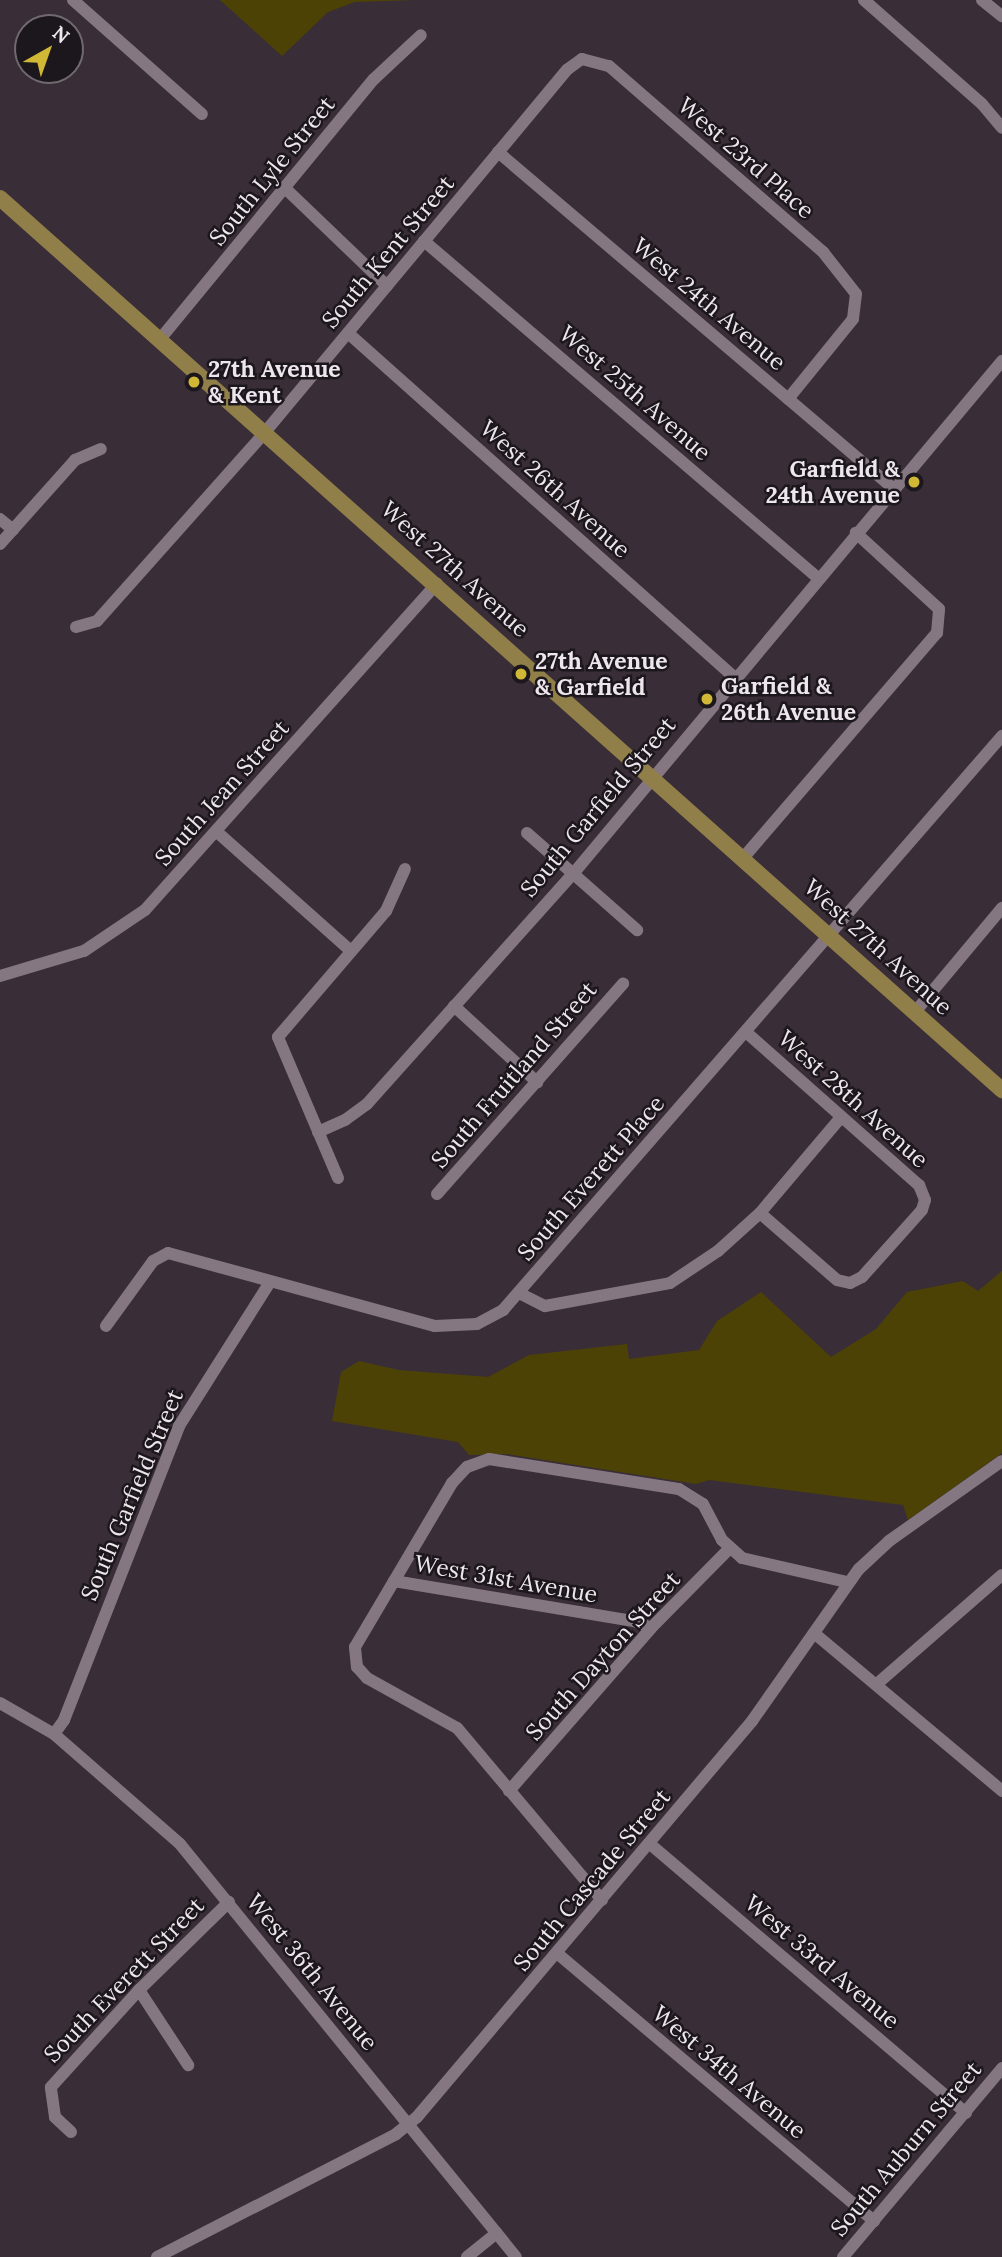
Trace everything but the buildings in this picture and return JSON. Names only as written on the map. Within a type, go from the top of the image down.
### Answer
[{"type":"main road","name":"West 27th Avenue","points":[[0,198],[654,776],[1002,1090]]},
{"type":"street","points":[[74,0],[202,114]]},
{"type":"street","points":[[864,0],[982,104],[1002,128]]},
{"type":"street","points":[[982,0],[1002,16]]},
{"type":"street","name":"South Lyle Street","points":[[161,338],[374,79],[421,35]]},
{"type":"street","name":"South Kent Street","points":[[76,627],[97,621],[266,431],[568,69],[576,61],[590,58]]},
{"type":"street","name":"West 23rd Place","points":[[590,58],[609,66],[823,253],[856,294],[857,305],[853,318],[788,399]]},
{"type":"street","name":"West 24th Avenue","points":[[498,152],[894,489]]},
{"type":"street","points":[[286,188],[387,286]]},
{"type":"street","name":"West 25th Avenue","points":[[424,241],[818,578]]},
{"type":"street","name":"West 26th Avenue","points":[[348,333],[734,677]]},
{"type":"street","name":"South Garfield Street","points":[[318,1132],[345,1120],[367,1104],[573,874],[734,677],[1002,361]]},
{"type":"street","points":[[0,544],[75,460],[101,449]]},
{"type":"street","points":[[0,519],[13,530]]},
{"type":"street","points":[[744,857],[937,633],[940,617],[932,601],[856,533]]},
{"type":"street","name":"South Jean Street","points":[[0,976],[58,961],[115,933],[145,910],[437,583]]},
{"type":"street","name":"South Everett Place","points":[[106,1326],[160,1254],[180,1254],[270,1282],[446,1326],[483,1321],[503,1310],[747,1033],[1002,736]]},
{"type":"street","points":[[217,832],[350,950]]},
{"type":"street","points":[[527,833],[637,930]]},
{"type":"street","points":[[338,1178],[278,1037],[386,911],[405,869]]},
{"type":"street","points":[[915,1012],[1002,908]]},
{"type":"street","name":"South Fruitland Street","points":[[438,1194],[623,984]]},
{"type":"street","points":[[454,1006],[537,1082]]},
{"type":"street","name":"West 28th Avenue","points":[[747,1033],[919,1185],[925,1199],[922,1210],[862,1277],[850,1283],[837,1280],[760,1213]]},
{"type":"street","points":[[519,1293],[545,1306],[670,1283],[718,1251],[760,1213],[841,1118]]},
{"type":"street","name":"South Garfield Street","points":[[54,1734],[64,1720],[179,1426],[270,1282]]},
{"type":"street","points":[[602,1900],[457,1728],[367,1678],[356,1667],[355,1647],[460,1474],[474,1462],[506,1459],[679,1489],[703,1504],[729,1549],[742,1558],[847,1582]]},
{"type":"street","name":"South Cascade Street","points":[[157,2257],[409,2125],[558,1954],[767,1702],[847,1582],[889,1541],[1002,1461]]},
{"type":"street","name":"South Dayton Street","points":[[509,1791],[651,1628],[729,1549]]},
{"type":"street","points":[[878,1683],[1002,1575]]},
{"type":"street","name":"West 31st Avenue","points":[[394,1581],[634,1621],[651,1628]]},
{"type":"street","points":[[814,1633],[878,1683],[1002,1791]]},
{"type":"street","name":"West 36th Avenue","points":[[0,1703],[54,1734],[167,1830],[229,1902],[516,2257]]},
{"type":"street","name":"West 33rd Avenue","points":[[650,1844],[966,2113]]},
{"type":"street","name":"South Everett Street","points":[[71,2132],[55,2117],[51,2087],[139,1990],[229,1902]]},
{"type":"street","name":"West 34th Avenue","points":[[558,1954],[874,2221]]},
{"type":"street","points":[[139,1990],[188,2066]]},
{"type":"street","name":"South Auburn Street","points":[[843,2257],[1002,2068]]},
{"type":"street","points":[[467,2257],[497,2233]]},
{"type":"shaded area","points":[[220,0],[416,0],[355,2],[328,12],[282,56]]},
{"type":"shaded area","points":[[1002,1271],[1002,1453],[908,1520],[903,1505],[709,1480],[696,1484],[506,1454],[469,1455],[458,1442],[332,1421],[341,1372],[359,1361],[399,1370],[488,1377],[529,1355],[627,1344],[629,1359],[699,1350],[717,1321],[761,1292],[831,1357],[876,1329],[907,1292],[963,1281],[978,1291]]},
{"type":"place","name":"27th Avenue & Kent","points":[[194,382]]},
{"type":"place","name":"Garfield & 24th Avenue","points":[[914,482]]},
{"type":"place","name":"27th Avenue & Garfield","points":[[521,674]]},
{"type":"place","name":"Garfield & 26th Avenue","points":[[707,699]]}]
